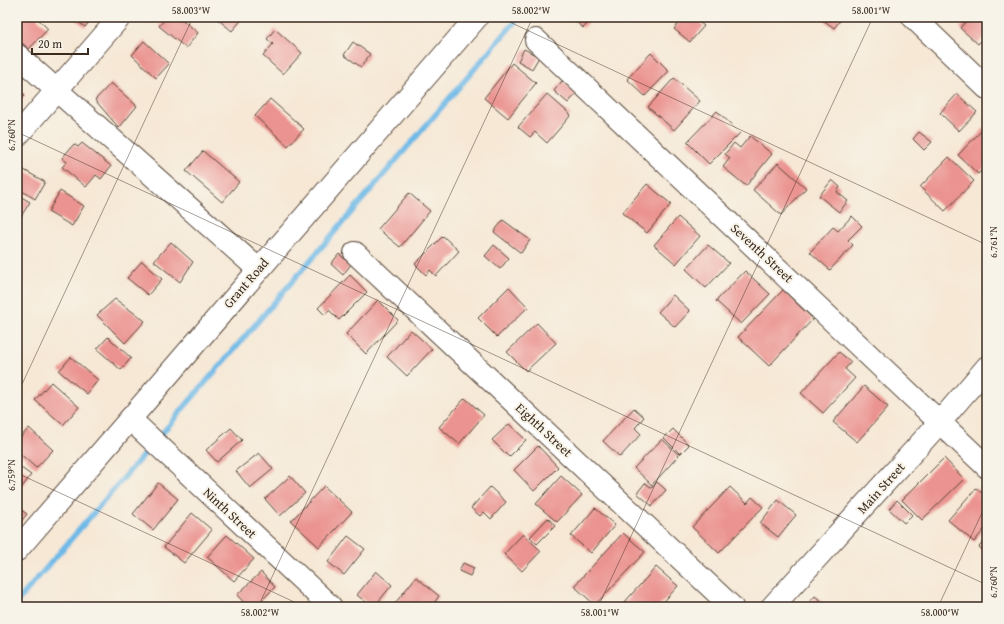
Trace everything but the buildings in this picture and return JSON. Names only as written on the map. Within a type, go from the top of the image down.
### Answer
[{"type":"street","points":[[17,136],[120,17]]},
{"type":"street","name":"Grant Road","points":[[17,550],[258,269],[478,17]]},
{"type":"street","points":[[913,17],[987,88]]},
{"type":"street","name":"Seventh Street","points":[[536,40],[987,467]]},
{"type":"street","points":[[17,55],[258,269]]},
{"type":"street","name":"Eighth Street","points":[[355,253],[732,607]]},
{"type":"street","name":"Main Street","points":[[772,607],[940,422],[987,367]]},
{"type":"street","name":"Ninth Street","points":[[130,418],[331,607]]},
{"type":"waterway","points":[[157,439],[519,17]]},
{"type":"waterway","points":[[17,602],[152,445]]}]
